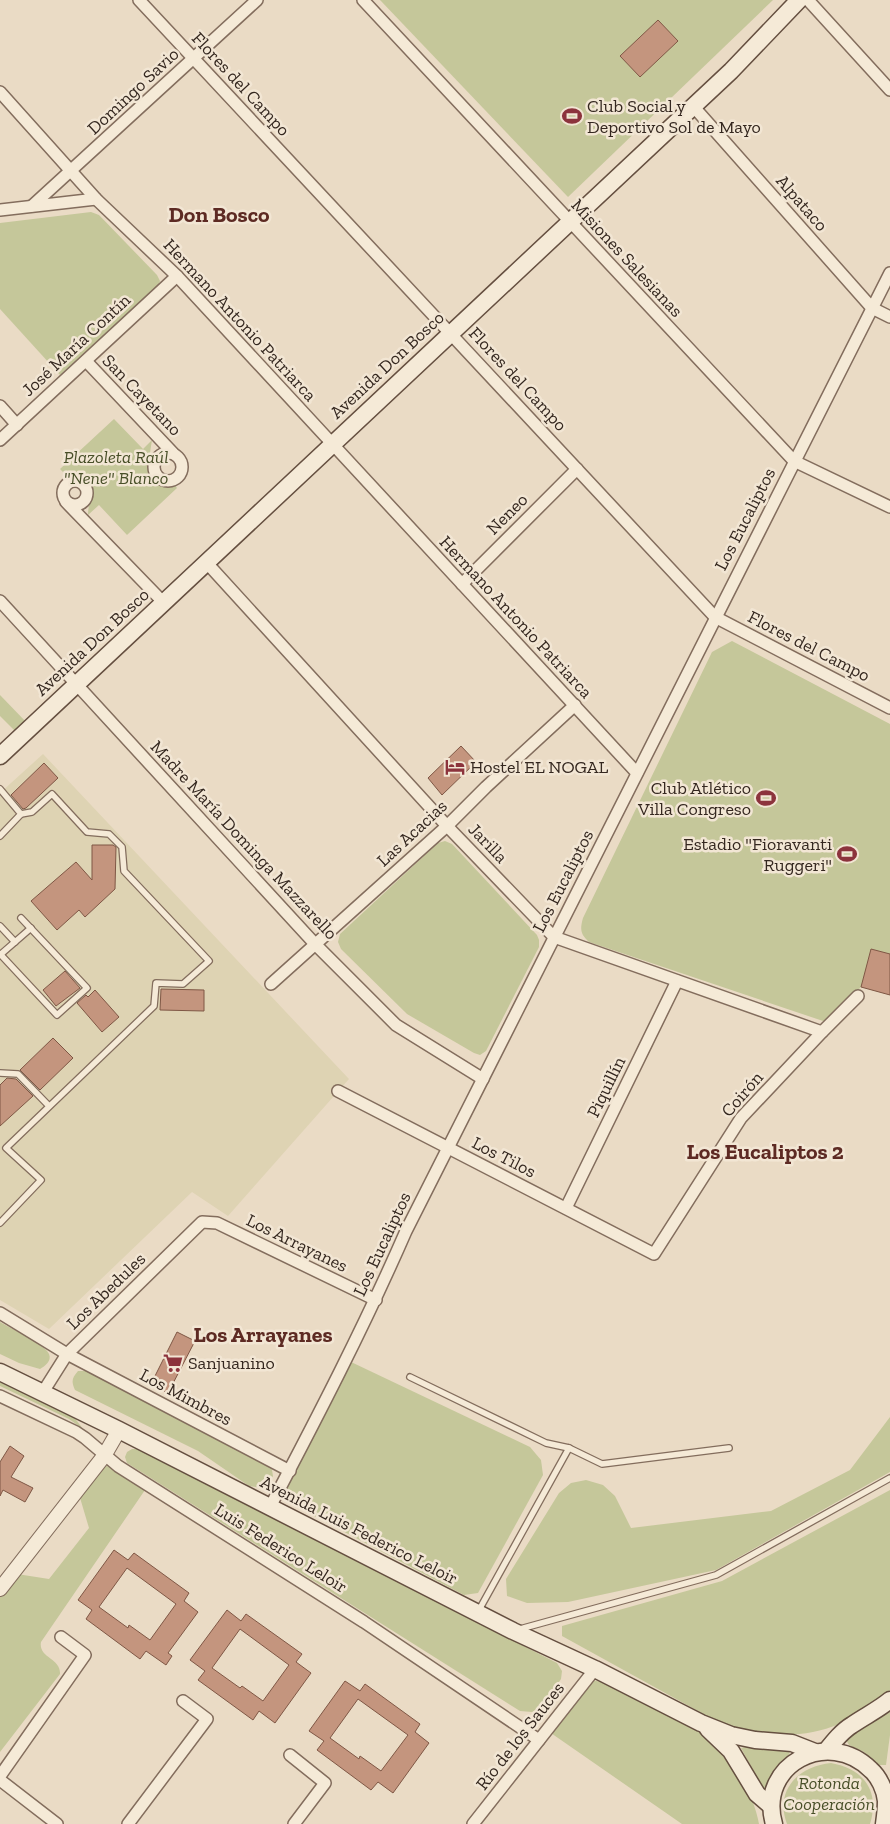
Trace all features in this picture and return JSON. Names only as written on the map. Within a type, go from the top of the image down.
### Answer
[{"type":"main road","name":"Avenida Don Bosco","points":[[0,756],[731,71],[799,0]]},
{"type":"main road","name":"Avenida Luis Federico Leloir","points":[[0,1372],[119,1430],[477,1613],[595,1669],[701,1723],[731,1735],[755,1740],[792,1743],[821,1751]]},
{"type":"main road","points":[[772,1817],[775,1788],[784,1772],[798,1759],[821,1751],[852,1725],[890,1700]]},
{"type":"main road","name":"Avenida Luis Federico Leloir","points":[[701,1723],[731,1751],[772,1817]]},
{"type":"main road","points":[[821,1751],[845,1753],[862,1761],[876,1775],[888,1794],[884,1824]]},
{"type":"street","name":"Flores del Campo","points":[[140,0],[715,617],[890,708]]},
{"type":"street","name":"Domingo Savio","points":[[32,206],[72,172],[257,0]]},
{"type":"street","name":"Misiones Salesianas","points":[[363,0],[794,460],[890,507]]},
{"type":"street","points":[[808,0],[890,90]]},
{"type":"street","name":"Hermano Antonio Patriarca","points":[[0,92],[96,199],[176,276],[637,773]]},
{"type":"street","name":"Alpataco","points":[[693,106],[872,308],[890,317]]},
{"type":"street","points":[[0,210],[96,199]]},
{"type":"street","name":"Los Eucaliptos","points":[[270,1507],[376,1300],[406,1231],[890,273]]},
{"type":"street","name":"José María Contín","points":[[0,440],[176,276]]},
{"type":"street","name":"San Cayetano","points":[[86,361],[173,453]]},
{"type":"street","points":[[0,406],[17,425]]},
{"type":"street","name":"Neneo","points":[[462,584],[577,469]]},
{"type":"street","points":[[66,502],[163,602]]},
{"type":"street","name":"Jarilla","points":[[206,562],[447,826],[554,937],[822,1032]]},
{"type":"street","name":"Madre María Dominga Mazzarello","points":[[0,601],[316,944],[396,1025],[483,1079]]},
{"type":"street","name":"Las Acacias","points":[[271,984],[447,826],[486,787],[575,705]]},
{"type":"street","name":"Piquillín","points":[[566,1208],[677,981]]},
{"type":"street","name":"Coirón","points":[[654,1254],[741,1118],[858,996]]},
{"type":"street","name":"Los Tilos","points":[[338,1091],[654,1254]]},
{"type":"street","name":"Los Arrayanes","points":[[202,1222],[217,1223],[376,1300]]},
{"type":"street","name":"Los Abedules","points":[[43,1392],[66,1354],[202,1222]]},
{"type":"street","points":[[0,1313],[66,1354]]},
{"type":"street","name":"Los Mimbres","points":[[66,1354],[290,1471]]},
{"type":"street","name":"Luis Federico Leloir","points":[[0,1396],[76,1432],[118,1466],[364,1622],[539,1740]]},
{"type":"street","points":[[0,1589],[104,1456],[119,1430]]},
{"type":"street","points":[[0,1776],[85,1655],[61,1637]]},
{"type":"street","name":"Río de los Sauces","points":[[473,1824],[595,1669]]},
{"type":"street","points":[[128,1824],[207,1720],[184,1701]]},
{"type":"street","points":[[290,1755],[325,1783],[294,1824]]},
{"type":"street","points":[[0,1780],[57,1824]]},
{"type":"lane","points":[[0,789],[21,814]]},
{"type":"lane","points":[[0,836],[21,814],[32,812],[52,794],[87,832],[109,834],[122,847],[124,871],[209,961],[183,984],[156,984],[154,1006],[6,1148],[41,1180],[0,1223]]},
{"type":"lane","points":[[21,918],[31,928],[88,988],[57,1015],[0,955],[31,928]]},
{"type":"lane","points":[[0,926],[15,942]]},
{"type":"lane","points":[[0,1073],[18,1074],[49,1106]]},
{"type":"lane","points":[[410,1378],[546,1443],[569,1448],[602,1464],[729,1448]]},
{"type":"lane","points":[[477,1613],[569,1448]]},
{"type":"lane","points":[[513,1631],[716,1575],[890,1478]]},
{"type":"shaded area","points":[[43,754],[349,1079],[228,1216],[192,1192],[49,1329],[0,1300],[0,793]]},
{"type":"green space","name":"Club Social y Deportivo Sol de Mayo","points":[[380,0],[773,0],[568,197]]},
{"type":"green space","points":[[91,212],[99,215],[157,275],[160,281],[158,286],[60,375],[0,309],[0,223]]},
{"type":"green space","name":"Plazoleta Raúl \"Nene\" Blanco","points":[[114,419],[143,449],[152,440],[149,464],[153,477],[157,482],[174,484],[177,488],[127,535],[99,505],[88,515],[90,489],[88,485],[80,477],[69,478],[60,469]]},
{"type":"green space","name":"Club Atlético Villa Congreso","points":[[732,641],[890,724],[890,995],[861,987],[826,1022],[589,942],[582,931],[583,918],[712,652]]},
{"type":"green space","points":[[0,695],[27,723],[17,733],[0,716]]},
{"type":"green space","points":[[445,841],[452,844],[537,935],[539,940],[539,947],[486,1051],[480,1055],[407,1014],[341,949],[338,942],[340,934],[438,843]]},
{"type":"green space","points":[[0,1322],[46,1350],[50,1357],[48,1363],[40,1369],[19,1363],[0,1354]]},
{"type":"green space","points":[[349,1361],[530,1447],[541,1460],[543,1475],[478,1593],[464,1595],[297,1507],[290,1499],[287,1493],[286,1482]]},
{"type":"green space","points":[[78,1371],[87,1371],[271,1464],[273,1476],[268,1485],[262,1488],[249,1486],[198,1451],[75,1390],[73,1380]]},
{"type":"green space","points":[[0,1382],[74,1417],[83,1429],[69,1419],[0,1386]]},
{"type":"green space","points":[[890,1417],[890,1472],[716,1570],[568,1602],[527,1603],[507,1596],[506,1579],[559,1493],[571,1483],[586,1480],[603,1485],[615,1496],[631,1528],[771,1511],[850,1470]]},
{"type":"green space","points":[[132,1449],[139,1449],[557,1663],[562,1671],[561,1679],[542,1707],[532,1712],[520,1711],[127,1463],[125,1457],[127,1452]]},
{"type":"green space","points":[[103,1465],[110,1467],[145,1490],[41,1642],[43,1652],[57,1664],[60,1674],[0,1752],[0,1595],[17,1574],[49,1579],[89,1528],[78,1491]]},
{"type":"green space","points":[[890,1490],[890,1690],[850,1719],[829,1728],[787,1735],[741,1729],[716,1721],[562,1636],[562,1626],[722,1581]]},
{"type":"green space","points":[[592,1680],[606,1683],[688,1724],[706,1736],[727,1757],[744,1783],[751,1797],[759,1824],[682,1824],[548,1731]]},
{"type":"green space","name":"Rotonda Cooperación","points":[[890,1712],[890,1735],[886,1765],[879,1765],[864,1752],[849,1745],[846,1740],[849,1735]]},
{"type":"green space","name":"Rotonda Cooperación","points":[[741,1748],[790,1751],[770,1787],[765,1789],[761,1785]]},
{"type":"green space","name":"Rotonda Cooperación","points":[[831,1763],[852,1770],[867,1783],[873,1801],[870,1824],[787,1824],[784,1801],[792,1782],[809,1769]]},
{"type":"building","points":[[658,20],[678,41],[640,77],[620,56]]},
{"type":"building","name":"Hostel EL NOGAL","points":[[461,746],[476,762],[442,795],[428,778]]},
{"type":"building","points":[[44,763],[58,778],[23,809],[11,795]]},
{"type":"building","points":[[92,845],[113,845],[116,847],[115,889],[85,917],[79,910],[57,930],[31,901],[76,862],[92,880]]},
{"type":"building","points":[[871,949],[890,954],[890,995],[861,987]]},
{"type":"building","points":[[65,971],[80,988],[56,1006],[43,990]]},
{"type":"building","points":[[161,989],[204,990],[204,1011],[160,1010]]},
{"type":"building","points":[[95,990],[119,1017],[102,1032],[77,1003],[86,995],[88,997]]},
{"type":"building","points":[[53,1038],[73,1058],[40,1090],[20,1070]]},
{"type":"building","points":[[7,1078],[16,1079],[33,1096],[0,1126],[0,1085]]},
{"type":"building","name":"Sanjuanino","points":[[177,1332],[195,1341],[168,1393],[151,1384]]},
{"type":"building","points":[[10,1446],[24,1456],[11,1477],[33,1488],[25,1502],[3,1490],[0,1496],[0,1462]]},
{"type":"building","points":[[114,1550],[128,1560],[134,1553],[189,1593],[184,1601],[198,1612],[168,1653],[172,1656],[166,1665],[146,1651],[140,1659],[86,1619],[92,1610],[78,1600]],"holes":[[[127,1568],[176,1604],[150,1640],[129,1625],[128,1628],[99,1607]]]},
{"type":"building","points":[[227,1610],[241,1621],[246,1614],[302,1654],[296,1662],[311,1673],[275,1723],[259,1711],[253,1720],[198,1680],[205,1671],[190,1660]],"holes":[[[240,1629],[289,1665],[263,1701],[242,1686],[240,1688],[212,1668]]]},
{"type":"building","points":[[345,1681],[360,1691],[365,1684],[420,1724],[415,1732],[429,1743],[393,1793],[378,1782],[371,1790],[317,1750],[324,1741],[309,1731]],"holes":[[[358,1699],[408,1735],[381,1771],[360,1756],[359,1759],[330,1738]]]},
{"type":"place","name":"Club Social y Deportivo Sol de Mayo","points":[[572,116]]},
{"type":"place","name":"Hostel EL NOGAL","points":[[455,767]]},
{"type":"place","name":"Club Atlético Villa Congreso","points":[[766,798]]},
{"type":"place","name":"Estadio \"Fioravanti Ruggeri\"","points":[[847,854]]},
{"type":"place","name":"Sanjuanino","points":[[173,1363]]},
{"type":"district","name":"Don Bosco","points":[[219,214]]},
{"type":"district","name":"Los Eucaliptos 2","points":[[765,1151]]},
{"type":"district","name":"Los Arrayanes","points":[[263,1334]]}]
